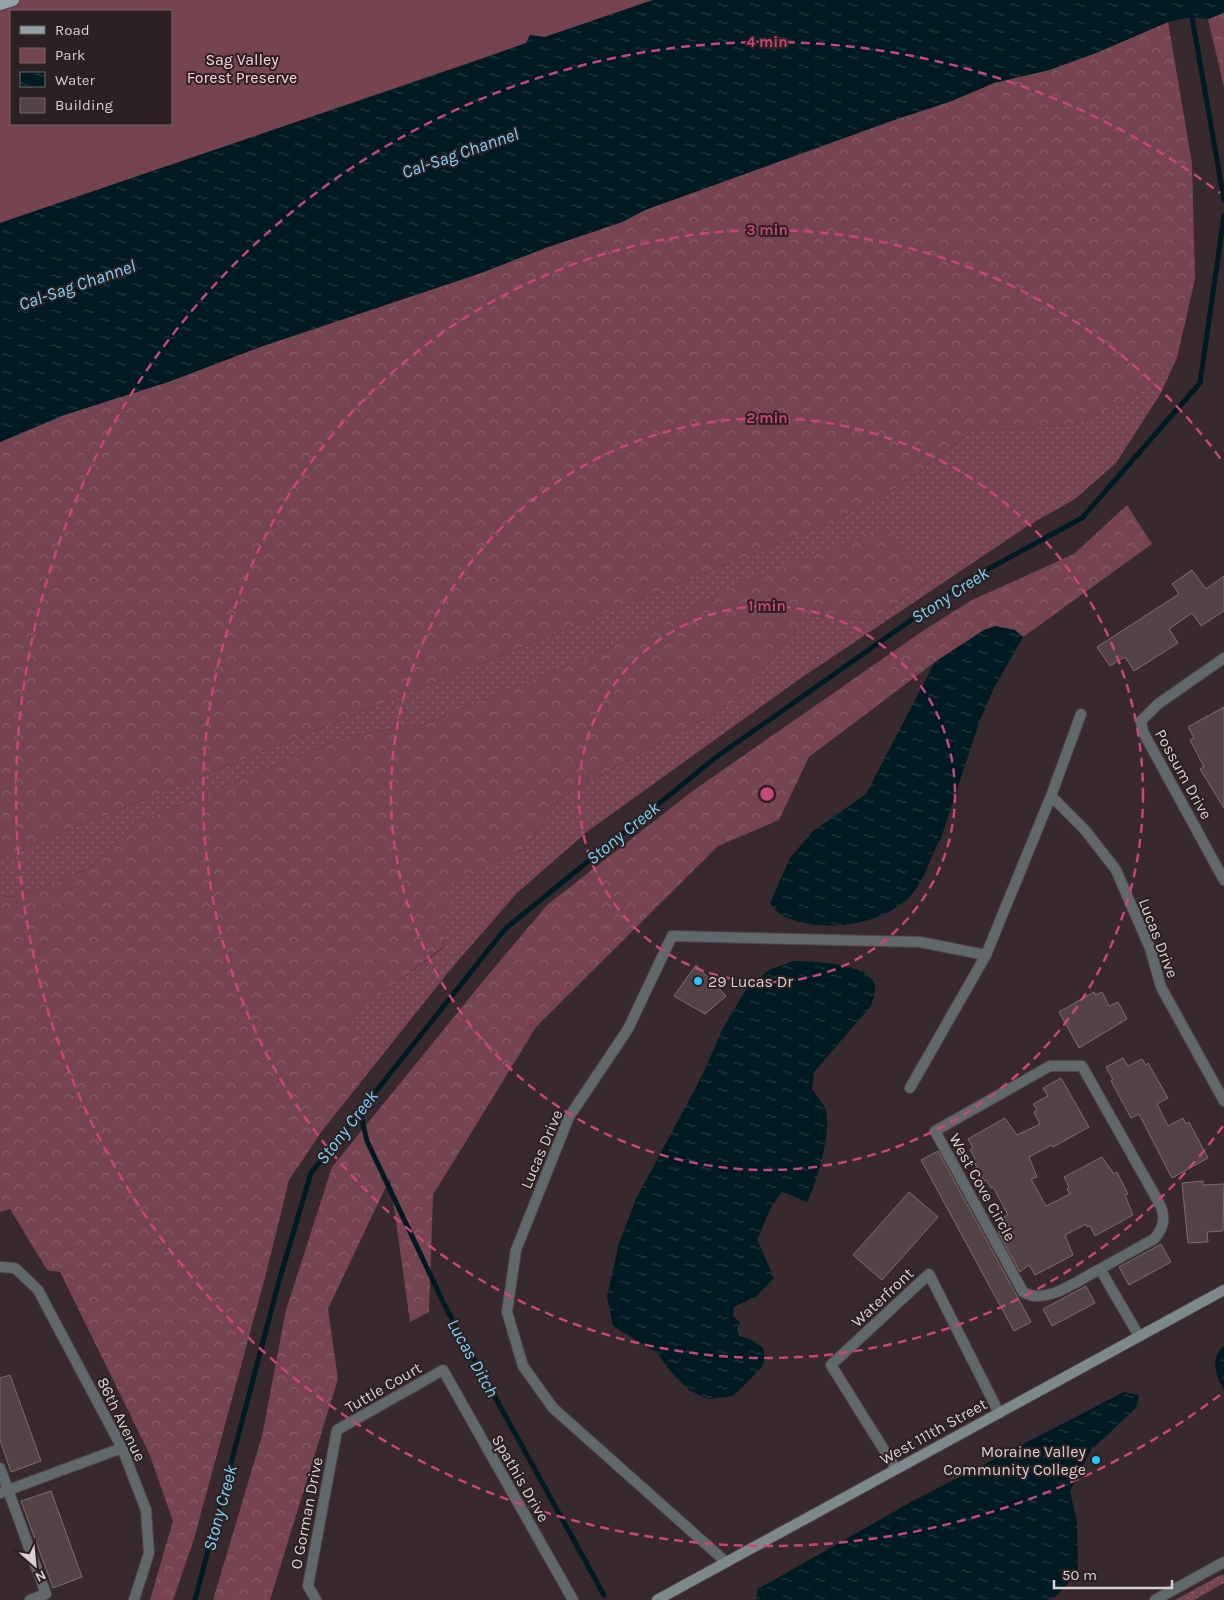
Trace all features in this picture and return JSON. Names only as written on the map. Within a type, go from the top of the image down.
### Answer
[{"type":"main road","points":[[0,4],[13,0]]},
{"type":"main road","name":"West 111th Street","points":[[657,1600],[1224,1290]]},
{"type":"street","name":"Possum Drive","points":[[1224,658],[1158,704],[1141,721],[1143,732],[1224,880]]},
{"type":"street","points":[[910,1088],[986,955],[1052,796],[1081,714]]},
{"type":"street","name":"Lucas Drive","points":[[1052,796],[1086,830],[1116,870],[1150,948],[1161,987],[1224,1101]]},
{"type":"street","name":"Lucas Drive","points":[[726,1562],[553,1408],[523,1366],[507,1312],[516,1250],[569,1117],[628,1029],[672,936],[920,942],[986,955]]},
{"type":"street","name":"West Cove Circle","points":[[1050,1066],[1082,1066],[1158,1201],[1164,1216],[1160,1233],[1154,1239],[1100,1269],[1050,1295],[1039,1298],[1031,1297],[1024,1292],[935,1131],[1050,1066]]},
{"type":"street","name":"86th Avenue","points":[[0,1267],[15,1268],[38,1290],[122,1448],[146,1510],[149,1545],[149,1553],[134,1600]]},
{"type":"street","points":[[1100,1269],[1140,1336]]},
{"type":"street","name":"Waterfront","points":[[896,1469],[831,1365],[929,1274],[999,1413]]},
{"type":"street","name":"Tuttle Court","points":[[337,1430],[443,1370]]},
{"type":"street","name":"Spathis Drive","points":[[443,1370],[573,1600]]},
{"type":"street","name":"O Gorman Drive","points":[[316,1600],[308,1586],[337,1430]]},
{"type":"street","points":[[4,1491],[122,1448]]},
{"type":"street","points":[[0,1468],[4,1491],[46,1594],[30,1600]]},
{"type":"street","points":[[1155,1600],[1224,1562]]},
{"type":"green space","name":"Sag Valley Forest Preserve","points":[[0,0],[653,0],[0,223]]},
{"type":"green space","points":[[1224,13],[1224,87],[1208,19]]},
{"type":"green space","points":[[1168,22],[1192,163],[1195,279],[1177,358],[1133,400],[1071,425],[971,432],[900,486],[829,523],[0,858],[0,442],[64,415],[168,382],[257,348],[481,273],[548,247],[622,222],[645,210],[949,102],[994,83],[1049,70],[1096,53]]},
{"type":"green space","points":[[1177,358],[1161,393],[1116,463],[1075,499],[1029,525],[798,680],[588,831],[517,893],[450,970],[368,1073],[350,1018],[443,948],[453,881],[524,849],[560,798],[737,701],[807,616],[873,620],[927,582],[886,528],[755,577],[605,650],[424,724],[347,736],[135,823],[87,869],[18,897],[0,896],[0,858],[829,523],[900,486],[971,432],[1071,425],[1133,400]]},
{"type":"green space","points":[[1127,505],[1152,544],[1023,637],[1015,630],[996,626],[984,630],[935,662],[809,757],[779,820],[718,846],[536,1027],[433,1195],[429,1312],[410,1322],[390,1178],[328,1309],[338,1379],[270,1600],[213,1600],[262,1436],[286,1310],[332,1167],[484,980],[547,905],[694,790],[924,630],[972,600],[1074,554]]},
{"type":"green space","points":[[886,527],[928,581],[873,620],[807,616],[737,701],[560,798],[524,849],[454,881],[443,947],[351,1018],[368,1073],[322,1131],[289,1180],[267,1270],[194,1539],[173,1600],[150,1600],[173,1521],[149,1453],[60,1272],[47,1270],[10,1209],[0,1212],[0,896],[18,897],[87,869],[135,823],[347,736],[424,724],[605,650],[755,577]]},
{"type":"green space","points":[[1224,1575],[1224,1583],[1194,1600],[1175,1600]]},
{"type":"water","name":"Cal-Sag Channel","points":[[653,0],[1224,0],[1224,13],[1208,19],[1192,17],[1168,22],[1096,53],[1049,70],[994,83],[949,102],[645,210],[622,222],[548,247],[481,273],[257,348],[168,382],[64,415],[0,442],[0,223],[479,60],[526,43],[530,35],[545,37]]},
{"type":"water","points":[[996,626],[1015,630],[1023,637],[994,688],[980,720],[941,838],[922,880],[913,893],[902,904],[887,913],[853,924],[816,925],[799,922],[780,914],[770,903],[790,858],[812,832],[866,794],[935,662],[984,630]]},
{"type":"water","points":[[793,961],[838,964],[861,971],[869,976],[874,983],[874,995],[871,1006],[814,1072],[812,1089],[824,1105],[827,1117],[823,1155],[807,1202],[782,1192],[771,1209],[757,1239],[774,1278],[757,1296],[734,1307],[733,1316],[740,1322],[737,1329],[739,1336],[750,1339],[763,1348],[765,1359],[762,1367],[733,1396],[708,1399],[689,1390],[671,1372],[657,1353],[613,1326],[607,1296],[619,1243],[637,1197],[702,1076],[722,1030],[745,991],[769,970]]},
{"type":"water","points":[[1224,1346],[1224,1389],[1216,1373],[1215,1361]]},
{"type":"water","points":[[1124,1392],[1139,1395],[1136,1408],[1091,1450],[1070,1491],[1077,1522],[1078,1572],[1056,1596],[1047,1600],[756,1600],[758,1589],[911,1502]]},
{"type":"building","points":[[1192,570],[1206,589],[1224,576],[1224,611],[1201,626],[1192,613],[1169,629],[1178,643],[1134,671],[1125,657],[1110,666],[1097,647],[1179,594],[1172,584]]},
{"type":"building","points":[[1224,707],[1224,808],[1200,769],[1204,767],[1190,740],[1194,738],[1188,727]]},
{"type":"building","name":"29 Lucas Dr","points":[[696,965],[726,996],[705,1014],[674,996]]},
{"type":"building","points":[[1094,992],[1095,995],[1102,992],[1109,1006],[1118,1002],[1127,1019],[1079,1048],[1059,1012]]},
{"type":"building","points":[[1123,1058],[1128,1066],[1142,1059],[1146,1065],[1148,1063],[1168,1098],[1157,1104],[1168,1126],[1183,1118],[1186,1124],[1189,1122],[1208,1158],[1172,1178],[1139,1114],[1131,1118],[1111,1081],[1113,1080],[1106,1067]]},
{"type":"building","points":[[1061,1078],[1089,1127],[1053,1147],[1052,1145],[1029,1157],[1037,1177],[1031,1179],[1046,1206],[1070,1194],[1064,1177],[1102,1157],[1114,1174],[1117,1172],[1128,1194],[1125,1195],[1133,1215],[1095,1236],[1090,1226],[1087,1227],[1086,1224],[1065,1235],[1073,1255],[1035,1275],[1029,1265],[1020,1272],[998,1232],[1009,1227],[1004,1217],[1008,1215],[993,1187],[991,1188],[986,1180],[984,1181],[973,1160],[975,1158],[970,1150],[973,1148],[968,1139],[1005,1118],[1017,1135],[1040,1124],[1034,1112],[1037,1110],[1033,1104],[1048,1096],[1043,1088]]},
{"type":"building","points":[[938,1151],[1031,1322],[1014,1331],[921,1160]]},
{"type":"building","points":[[1203,1181],[1203,1185],[1224,1184],[1223,1231],[1207,1232],[1208,1242],[1188,1243],[1182,1183]]},
{"type":"building","points":[[909,1192],[938,1217],[882,1280],[853,1255]]},
{"type":"building","points":[[1161,1244],[1171,1262],[1129,1285],[1119,1267]]},
{"type":"building","points":[[1086,1286],[1095,1303],[1052,1326],[1043,1309]]},
{"type":"building","points":[[10,1375],[41,1461],[11,1472],[0,1440],[0,1378]]},
{"type":"building","points":[[51,1491],[82,1577],[53,1588],[21,1501]]},
{"type":"waterway","name":"Stony Creek","points":[[1186,0],[1192,17],[1224,200]]},
{"type":"waterway","name":"Stony Creek","points":[[195,1600],[279,1281],[311,1173],[505,929],[715,758],[968,580],[1082,518],[1200,383],[1224,216]]},
{"type":"waterway","name":"Lucas Ditch","points":[[360,1112],[367,1141],[446,1308],[604,1595]]},
{"type":"place","name":"29 Lucas Dr","points":[[698,981]]},
{"type":"place","name":"Moraine Valley Community College","points":[[1096,1460]]}]
